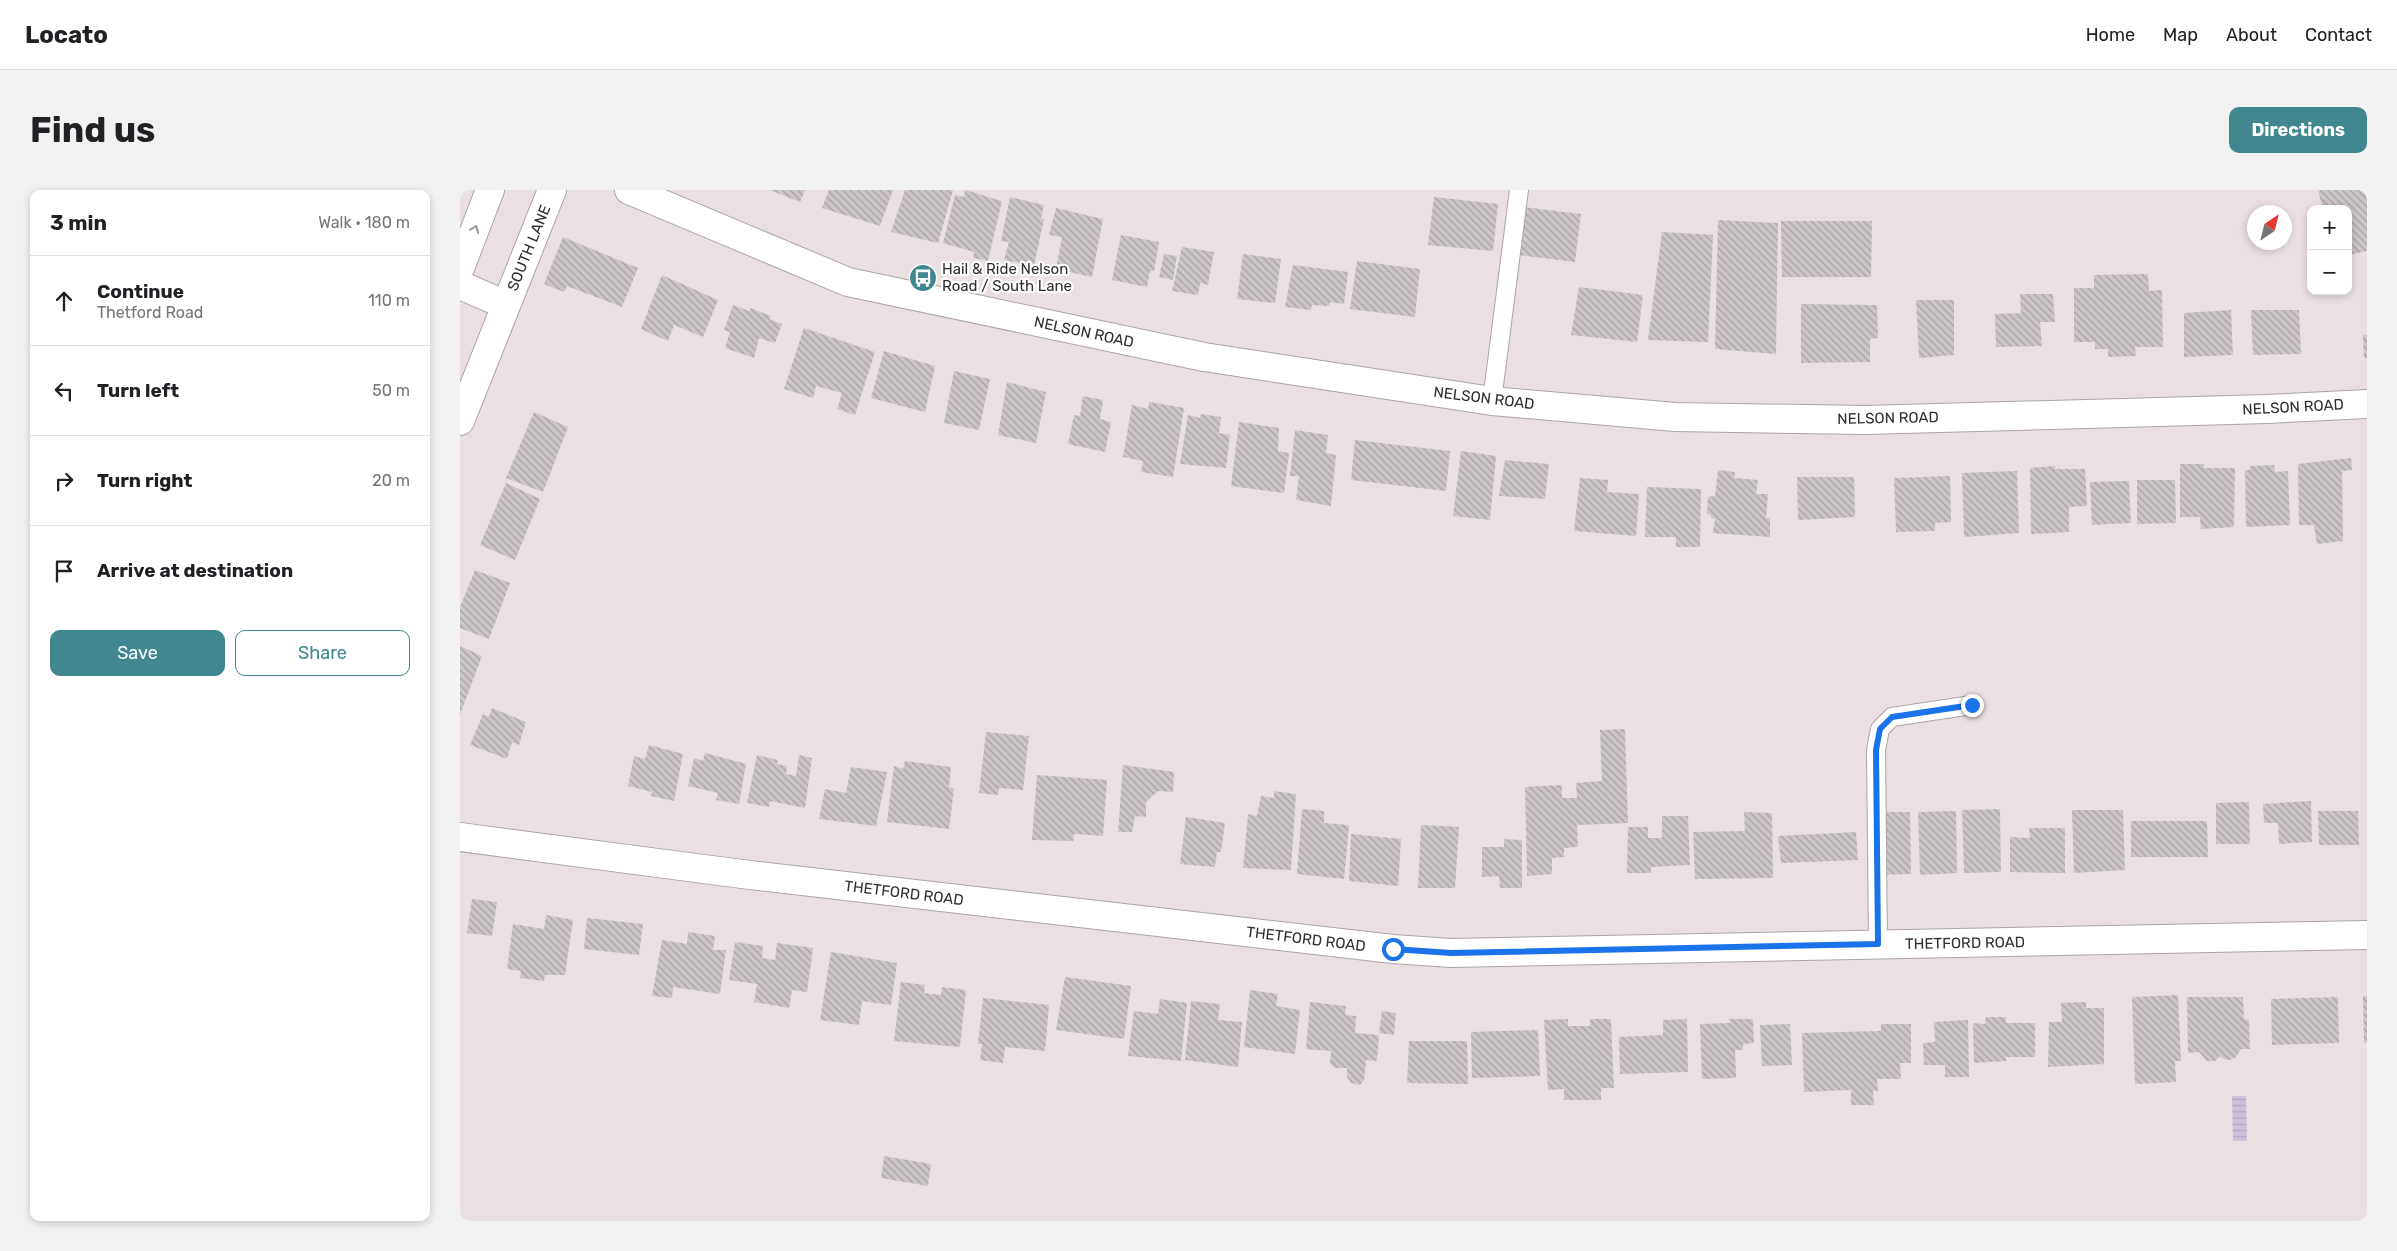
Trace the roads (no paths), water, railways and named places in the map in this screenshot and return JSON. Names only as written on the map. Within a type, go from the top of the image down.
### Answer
[{"type":"street","points":[[460,268],[490,190]]},
{"type":"street","name":"SOUTH LANE","points":[[460,421],[552,190]]},
{"type":"street","name":"NELSON ROAD","points":[[629,190],[848,282],[1204,357],[1492,401],[1675,416],[1865,420],[2267,409],[2367,404]]},
{"type":"street","name":"SOUTH LANE","points":[[460,285],[506,305]]},
{"type":"street","name":"THETFORD ROAD","points":[[460,837],[742,874],[1403,950],[1451,953],[2367,935]]},
{"type":"lane","points":[[1492,401],[1519,190]]},
{"type":"lane","points":[[1878,944],[1876,750],[1880,729],[1892,717],[1972,705]]},
{"type":"place","name":"Hail & Ride Nelson Road / South Lane","points":[[923,278]]}]
